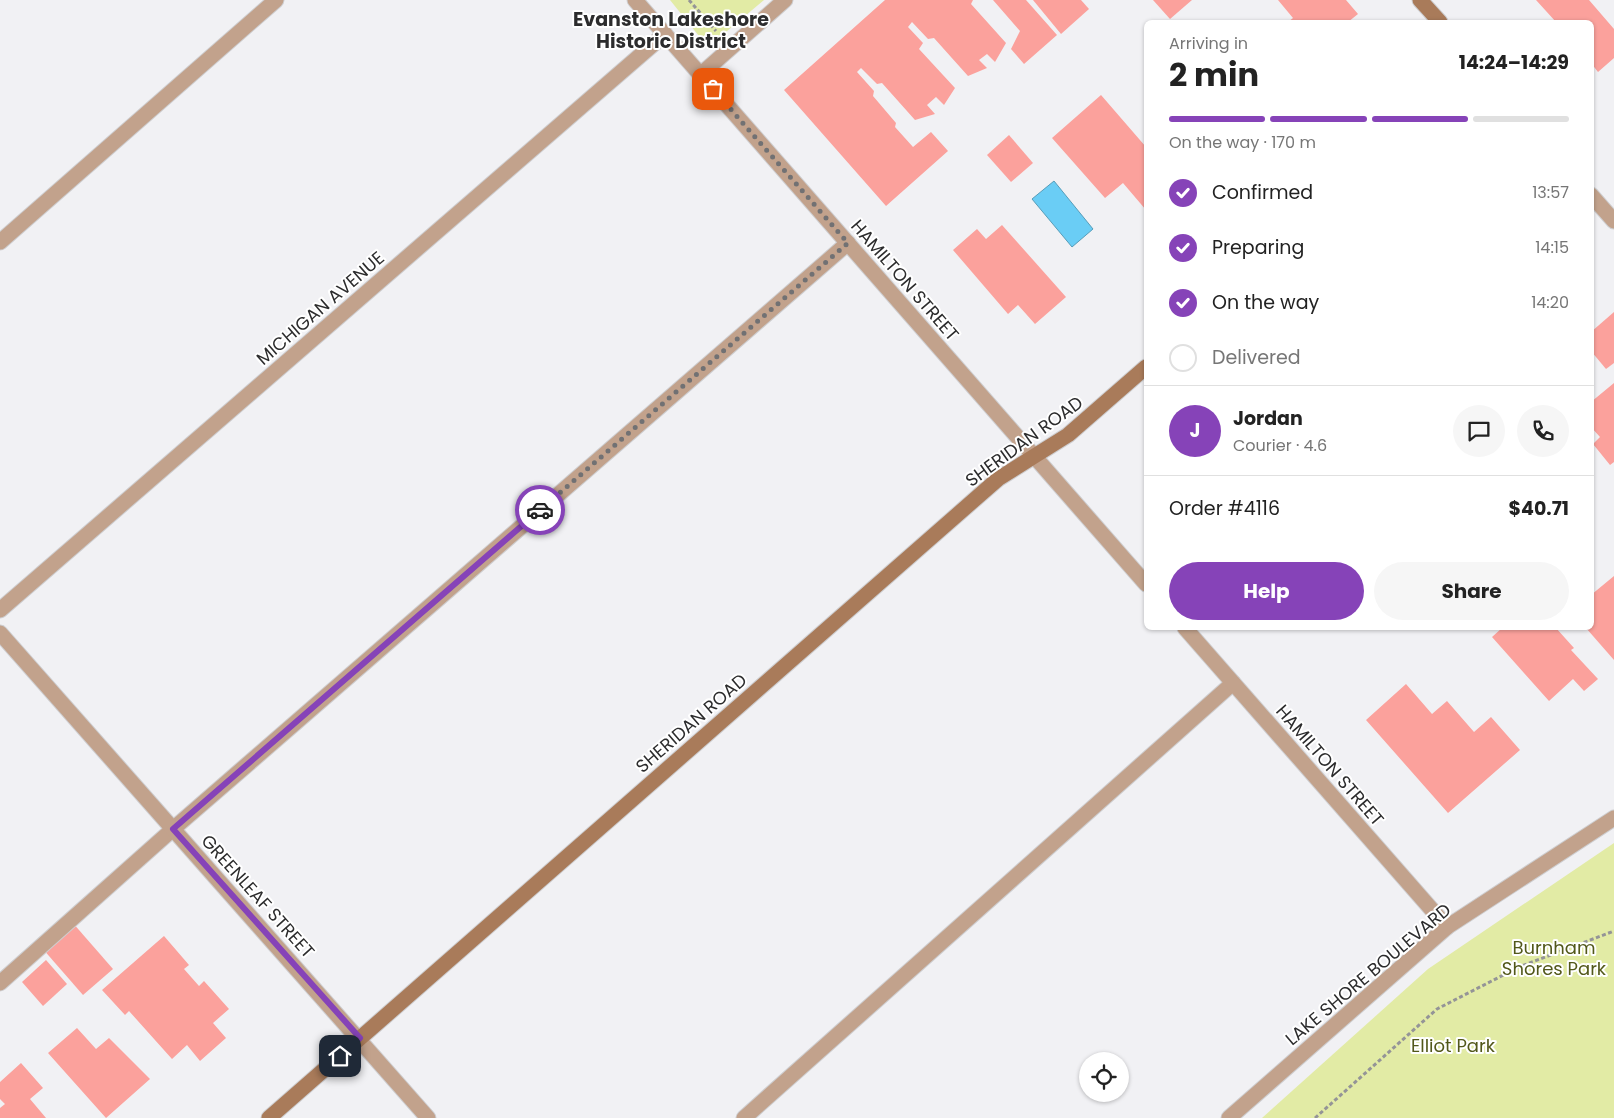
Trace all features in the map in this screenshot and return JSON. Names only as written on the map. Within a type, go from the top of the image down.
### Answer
[{"type":"main road","points":[[1420,0],[1438,20]]},
{"type":"main road","name":"SHERIDAN ROAD","points":[[270,1118],[998,479],[1068,435],[1144,370]]},
{"type":"street","points":[[0,242],[276,0]]},
{"type":"street","name":"HAMILTON STREET","points":[[635,0],[1144,582]]},
{"type":"street","points":[[700,75],[785,0]]},
{"type":"street","name":"MICHIGAN AVENUE","points":[[0,610],[665,34]]},
{"type":"street","points":[[1594,198],[1614,221]]},
{"type":"street","points":[[0,983],[173,829],[848,243]]},
{"type":"street","name":"HAMILTON STREET","points":[[1187,630],[1447,927]]},
{"type":"street","name":"GREENLEAF STREET","points":[[0,633],[360,1038],[428,1118]]},
{"type":"street","points":[[744,1118],[1233,683]]},
{"type":"street","name":"LAKE SHORE BOULEVARD","points":[[1229,1118],[1447,927],[1614,818]]},
{"type":"path","points":[[689,0],[719,36]]},
{"type":"path","points":[[1315,1118],[1437,1009],[1519,967],[1614,931]]},
{"type":"green space","points":[[670,0],[764,0],[714,42],[704,40],[699,36]]},
{"type":"green space","points":[[1614,843],[1614,1118],[1262,1118],[1428,969]]},
{"type":"water","points":[[1054,181],[1093,229],[1072,247],[1032,199]]},
{"type":"building","points":[[885,0],[973,0],[971,4],[1006,43],[995,62],[987,54],[979,60],[987,68],[968,76],[934,38],[928,39],[912,22],[908,27],[923,43],[919,49],[955,88],[944,105],[936,97],[927,105],[935,114],[915,120],[882,83],[877,84],[861,68],[857,72],[874,91],[873,96],[896,123],[895,127],[913,147],[931,132],[948,151],[886,206],[784,90]]},
{"type":"building","points":[[993,0],[1026,0],[1057,35],[1024,64],[1011,49],[1020,31]]},
{"type":"building","points":[[1033,0],[1081,0],[1089,9],[1061,34]]},
{"type":"building","points":[[1153,0],[1192,0],[1170,19]]},
{"type":"building","points":[[1278,0],[1346,0],[1358,14],[1350,20],[1290,20],[1293,18]]},
{"type":"building","points":[[1536,0],[1589,0],[1614,29],[1614,58],[1598,72],[1594,67],[1594,20],[1554,20]]},
{"type":"building","points":[[1101,95],[1144,145],[1144,208],[1123,183],[1105,198],[1052,138]]},
{"type":"building","points":[[1009,135],[1033,163],[1011,182],[987,155]]},
{"type":"building","points":[[1002,225],[1066,297],[1035,324],[1018,305],[1008,314],[953,250],[977,229],[986,239]]},
{"type":"building","points":[[1614,312],[1614,363],[1606,369],[1594,355],[1594,329]]},
{"type":"building","points":[[1614,383],[1614,462],[1610,465],[1594,445],[1600,437],[1594,430],[1594,400]]},
{"type":"building","points":[[1614,576],[1614,660],[1588,630],[1594,630],[1594,593]]},
{"type":"building","points":[[1500,630],[1558,630],[1574,648],[1571,650],[1598,679],[1584,691],[1573,679],[1549,701],[1492,637]]},
{"type":"building","points":[[1406,684],[1432,714],[1447,701],[1474,732],[1491,717],[1520,750],[1448,813],[1366,720]]},
{"type":"building","points":[[72,922],[113,969],[83,995],[42,948]]},
{"type":"building","points":[[164,936],[189,965],[184,969],[199,986],[204,981],[229,1009],[213,1023],[226,1038],[200,1061],[187,1045],[172,1059],[129,1011],[125,1015],[102,990]]},
{"type":"building","points":[[46,960],[67,984],[43,1006],[22,982]]},
{"type":"building","points":[[77,1028],[96,1049],[109,1038],[150,1079],[106,1118],[48,1053]]},
{"type":"building","points":[[21,1063],[43,1088],[30,1099],[46,1118],[0,1118],[0,1108],[5,1104],[0,1099],[0,1082]]},
{"type":"way so far","points":[[540,510],[848,243],[713,89]]},
{"type":"district","name":"Evanston Lakeshore Historic District","points":[[671,30]]},
{"type":"route","points":[[340,1056],[360,1038],[173,829],[540,510]]},
{"type":"park label","name":"Burnham Shores Park","points":[[1554,958]]},
{"type":"park label","name":"Elliot Park","points":[[1453,1045]]}]
